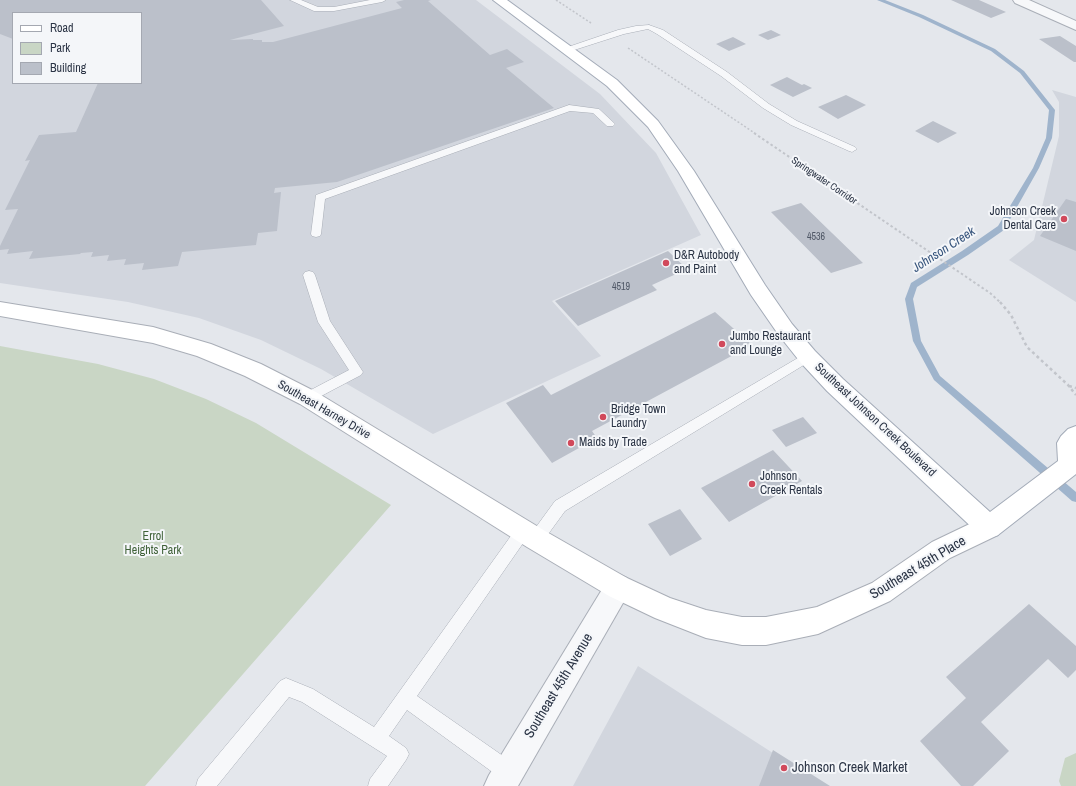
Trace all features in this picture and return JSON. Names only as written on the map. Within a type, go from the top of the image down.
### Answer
[{"type":"main road","name":"Southeast Johnson Creek Boulevard","points":[[499,0],[612,83],[635,104],[653,124],[686,171],[758,290],[785,329],[808,357],[835,385],[989,527]]},
{"type":"main road","name":"Southeast Harney Drive","points":[[0,309],[153,335],[204,350],[253,370],[308,398],[530,535],[618,587]]},
{"type":"main road","points":[[989,527],[1073,464],[1069,444],[1076,436]]},
{"type":"main road","name":"Southeast 45th Place","points":[[618,587],[665,609],[706,624],[742,631],[766,631],[818,620],[881,592],[941,550],[989,527]]},
{"type":"street","points":[[1019,0],[1076,26]]},
{"type":"street","name":"Southeast 45th Avenue","points":[[504,779],[618,587]]},
{"type":"lane","points":[[294,0],[317,8],[334,9],[382,0]]},
{"type":"lane","points":[[568,50],[636,28],[649,27],[660,32],[724,74],[766,106],[794,123],[852,149]]},
{"type":"lane","points":[[316,234],[320,196],[569,108],[596,111],[610,124]]},
{"type":"lane","points":[[308,398],[357,372],[324,322],[309,275]]},
{"type":"lane","points":[[376,738],[404,698],[530,535],[560,506],[808,357]]},
{"type":"lane","points":[[205,786],[286,687],[308,695],[400,754],[377,786]]},
{"type":"lane","points":[[404,698],[504,779]]},
{"type":"path","name":"Springwater Corridor","points":[[556,0],[979,286],[1000,302],[1010,315],[1027,347],[1076,395]]},
{"type":"path","name":"Springwater Corridor","points":[[1068,386],[1076,388]]},
{"type":"shaded area","points":[[0,0],[476,0],[600,94],[656,153],[701,235],[552,301],[601,356],[433,434],[321,369],[261,340],[199,318],[128,302],[0,283]]},
{"type":"shaded area","points":[[1052,90],[1076,97],[1076,302],[1009,260],[1034,240],[1059,136],[1059,102]]},
{"type":"shaded area","points":[[638,666],[824,786],[573,786]]},
{"type":"green space","name":"Errol Heights Park","points":[[0,346],[98,364],[154,379],[206,399],[256,423],[391,505],[145,786],[0,786]]},
{"type":"green space","points":[[1076,753],[1076,786],[1061,786],[1059,781],[1065,758]]},
{"type":"building","points":[[0,0],[261,0],[284,26],[230,40],[253,39],[262,40],[262,42],[273,42],[402,8],[396,2],[404,0],[431,0],[428,1],[490,55],[507,49],[524,62],[506,68],[554,108],[337,182],[275,188],[274,193],[281,192],[277,231],[258,233],[256,245],[182,252],[178,266],[142,270],[144,263],[124,265],[126,259],[107,261],[109,255],[91,257],[93,252],[29,259],[33,251],[7,254],[9,249],[0,250],[0,246],[18,209],[5,210],[30,160],[25,161],[39,135],[76,132],[98,84],[142,84],[142,12],[12,12],[12,39],[0,34]]},
{"type":"building","points":[[951,0],[979,0],[1006,12],[991,18]]},
{"type":"building","points":[[771,30],[781,35],[768,40],[758,35]]},
{"type":"building","points":[[1060,36],[1076,46],[1076,62],[1039,39]]},
{"type":"building","points":[[733,37],[746,44],[729,51],[716,44]]},
{"type":"building","points":[[787,77],[802,85],[804,84],[812,88],[793,97],[770,85]]},
{"type":"building","points":[[846,95],[866,105],[838,119],[818,107]]},
{"type":"building","points":[[933,121],[957,133],[938,143],[915,131]]},
{"type":"building","name":"Johnson Creek Dental Care","points":[[1066,199],[1076,202],[1076,251],[1040,236]]},
{"type":"building","points":[[801,203],[863,263],[831,273],[771,212]]},
{"type":"building","points":[[668,251],[687,269],[652,285],[657,290],[578,326],[555,301]]},
{"type":"building","points":[[715,312],[752,345],[592,431],[597,438],[552,463],[506,403],[543,385],[551,395]]},
{"type":"building","points":[[803,417],[817,433],[786,447],[772,430]]},
{"type":"building","name":"Johnson Creek Rentals","points":[[773,450],[802,481],[729,522],[701,488]]},
{"type":"building","points":[[680,509],[702,539],[670,556],[648,524]]},
{"type":"building","points":[[1029,604],[1076,646],[1076,670],[1068,678],[1048,659],[981,722],[1009,751],[973,786],[961,786],[920,741],[966,698],[946,677]]},
{"type":"building","name":"Johnson Creek Market","points":[[773,750],[830,786],[759,786]]},
{"type":"waterway","name":"Johnson Creek","points":[[880,0],[921,16],[993,50],[1022,72],[1052,110],[1049,138],[1036,168],[1001,228],[914,285],[909,299],[917,341],[937,378],[1076,498]]},
{"type":"place","name":"Johnson Creek Dental Care","points":[[1064,219]]},
{"type":"place","name":"D&R Autobody and Paint","points":[[666,263]]},
{"type":"place","name":"Jumbo Restaurant and Lounge","points":[[722,344]]},
{"type":"place","name":"Bridge Town Laundry","points":[[603,417]]},
{"type":"place","name":"Maids by Trade","points":[[571,443]]},
{"type":"place","name":"Johnson Creek Rentals","points":[[752,484]]},
{"type":"place","name":"Johnson Creek Market","points":[[784,768]]}]
